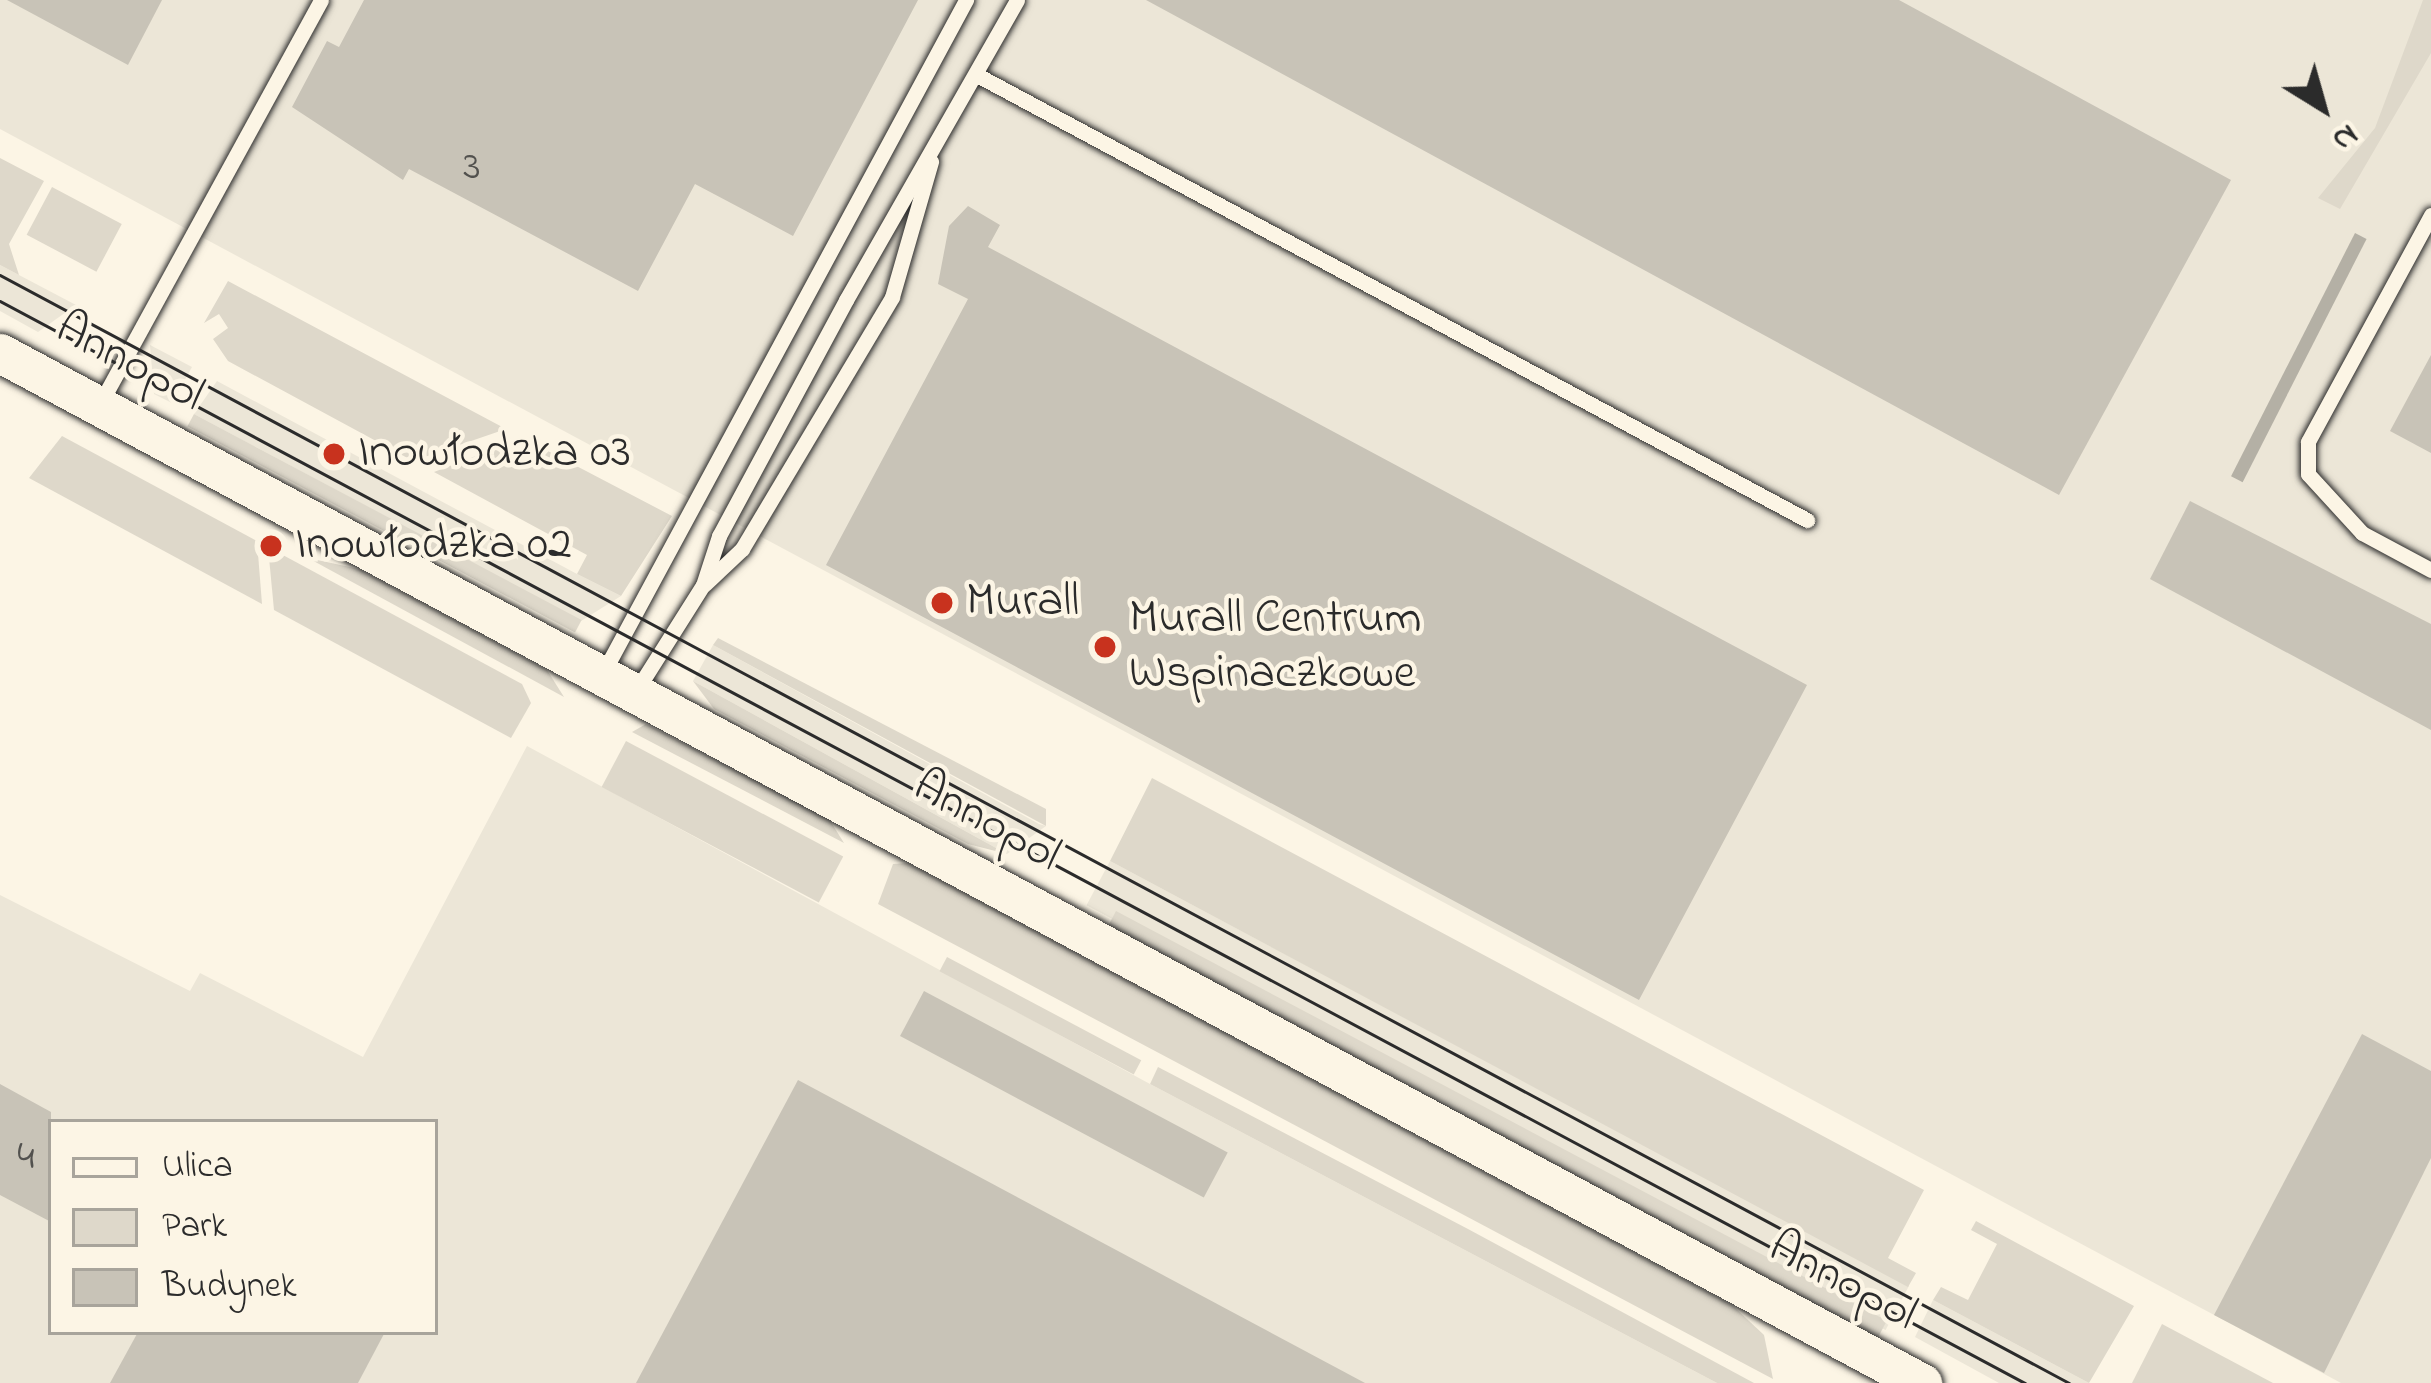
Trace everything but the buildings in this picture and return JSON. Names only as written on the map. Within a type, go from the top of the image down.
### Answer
[{"type":"street","name":"Annopol","points":[[0,353],[1922,1383]]},
{"type":"lane","points":[[99,405],[321,0]]},
{"type":"lane","points":[[620,682],[966,0]]},
{"type":"lane","points":[[703,585],[719,536],[824,340],[932,159],[1017,0]]},
{"type":"lane","points":[[977,75],[1808,520]]},
{"type":"lane","points":[[620,682],[703,585],[742,549],[892,297],[932,159]]},
{"type":"lane","points":[[2431,215],[2308,442],[2308,474],[2362,532],[2431,570]]},
{"type":"shaded area","points":[[0,0],[2431,0],[2431,1383],[2341,1383],[0,129]]},
{"type":"shaded area","points":[[2355,233],[2367,239],[2243,482],[2231,476]]},
{"type":"shaded area","points":[[0,265],[76,305],[38,332],[0,311]]},
{"type":"shaded area","points":[[150,345],[192,367],[172,403],[154,394]]},
{"type":"shaded area","points":[[217,381],[621,596],[581,621],[194,414]]},
{"type":"shaded area","points":[[713,645],[1046,826],[1007,854],[693,681]]},
{"type":"shaded area","points":[[527,746],[1150,1084],[1717,1383],[0,1383],[0,895],[190,991],[200,973],[363,1057]]},
{"type":"shaded area","points":[[1110,861],[1909,1286],[1886,1330],[1087,905]]},
{"type":"shaded area","points":[[1933,1300],[2089,1383],[1999,1383],[1915,1337]]},
{"type":"green space","points":[[2423,0],[2431,0],[2431,53],[2340,209],[2318,198],[2375,128]]},
{"type":"green space","points":[[0,158],[44,181],[9,244],[19,275],[0,265]]},
{"type":"green space","points":[[52,187],[122,224],[96,272],[27,235]]},
{"type":"green space","points":[[228,281],[506,429],[413,461],[228,361],[213,339],[228,328],[219,314],[204,323]]},
{"type":"green space","points":[[194,414],[582,620],[575,632],[187,426]]},
{"type":"green space","points":[[62,436],[257,541],[262,604],[29,478]]},
{"type":"green space","points":[[523,438],[672,516],[621,596],[577,574],[587,555],[434,472]]},
{"type":"green space","points":[[268,547],[522,684],[531,703],[511,738],[274,610]]},
{"type":"green space","points":[[308,558],[359,569],[547,670],[564,697]]},
{"type":"green space","points":[[718,638],[1046,809],[1046,826],[713,645]]},
{"type":"green space","points":[[693,681],[1007,854],[968,844],[714,709]]},
{"type":"green space","points":[[646,724],[829,819],[844,843],[632,732]]},
{"type":"green space","points":[[626,741],[843,856],[819,902],[602,787]]},
{"type":"green space","points":[[1152,778],[1924,1190],[1888,1258],[1916,1273],[1908,1287],[1110,861]]},
{"type":"green space","points":[[908,863],[1732,1305],[1764,1335],[1773,1379],[878,904],[893,864]]},
{"type":"green space","points":[[1116,911],[1887,1321],[1877,1339],[1106,930]]},
{"type":"green space","points":[[947,957],[1141,1060],[1134,1074],[939,971]]},
{"type":"green space","points":[[1158,1067],[1754,1383],[1717,1383],[1150,1084]]},
{"type":"green space","points":[[1976,1221],[2134,1306],[2089,1383],[1933,1300],[1941,1287],[1968,1300],[1997,1244],[1971,1230]]},
{"type":"green space","points":[[2162,1324],[2273,1383],[2132,1383]]},
{"type":"tram line","points":[[0,275],[2069,1383]]},
{"type":"tram line","points":[[0,301],[2025,1383]]},
{"type":"place","name":"Inowłodzka 03","points":[[334,454]]},
{"type":"place","name":"Inowłodzka 02","points":[[271,546]]},
{"type":"place","name":"Murall","points":[[942,603]]},
{"type":"place","name":"Murall Centrum Wspinaczkowe","points":[[1105,647]]}]
